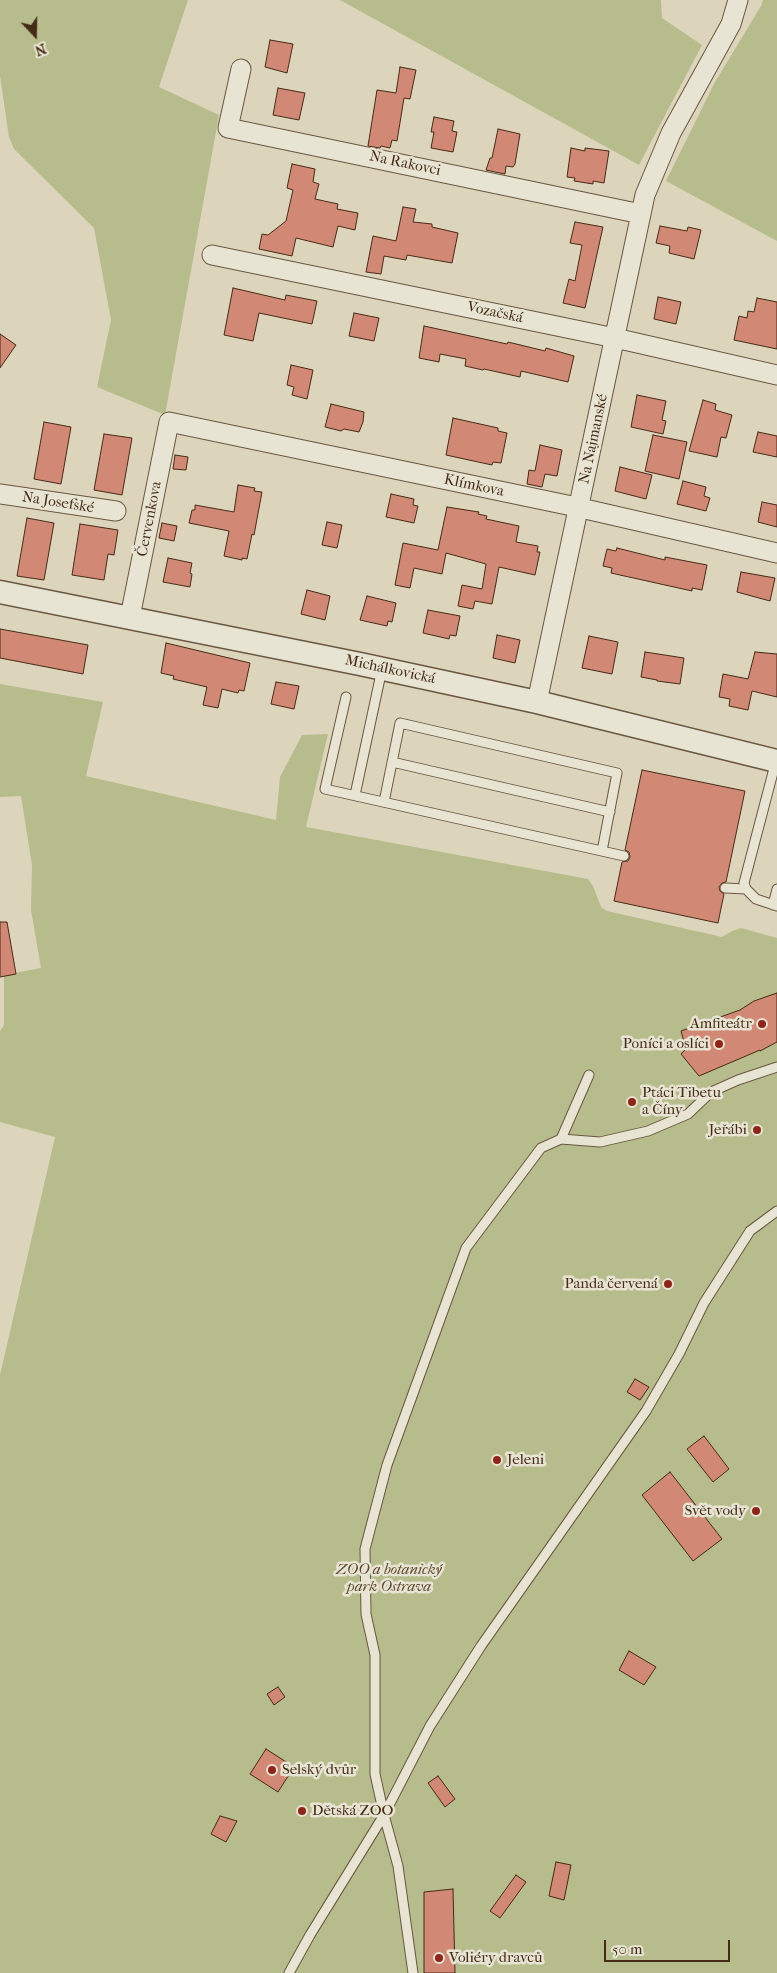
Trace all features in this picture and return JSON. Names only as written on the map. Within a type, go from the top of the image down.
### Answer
[{"type":"street","name":"Na Najmanské","points":[[536,702],[641,214],[652,176],[671,133],[731,24],[738,0]]},
{"type":"street","name":"Na Rakovci","points":[[241,69],[228,128],[641,214]]},
{"type":"street","name":"Vozačská","points":[[212,255],[615,338],[777,375]]},
{"type":"street","name":"Klímkova","points":[[169,422],[579,508],[777,553]]},
{"type":"street","name":"Červenkova","points":[[130,617],[169,422]]},
{"type":"street","name":"Na Josefské","points":[[0,494],[116,512]]},
{"type":"street","name":"Michálkovická","points":[[0,592],[130,617],[536,702],[777,761]]},
{"type":"lane","points":[[355,795],[382,669]]},
{"type":"lane","points":[[346,697],[325,789],[624,856]]},
{"type":"lane","points":[[384,802],[400,724],[410,726],[618,773],[602,851]]},
{"type":"lane","points":[[777,761],[744,878],[746,889],[756,899],[775,906],[777,889]]},
{"type":"lane","points":[[392,762],[610,812]]},
{"type":"lane","points":[[725,888],[746,889]]},
{"type":"lane","points":[[413,1973],[398,1866],[375,1774],[375,1655],[366,1614],[365,1549],[388,1464],[466,1248],[542,1148],[561,1139],[600,1142],[648,1131],[688,1114],[711,1092],[738,1080],[777,1067]]},
{"type":"lane","points":[[561,1139],[589,1075]]},
{"type":"lane","points":[[289,1973],[310,1935],[384,1815],[430,1726],[481,1646],[646,1411],[679,1354],[709,1295],[750,1231],[777,1211]]},
{"type":"green space","points":[[0,0],[188,0],[159,87],[219,115],[165,415],[97,387],[111,320],[94,228],[14,149],[9,137],[0,76]]},
{"type":"green space","points":[[340,0],[661,0],[662,18],[702,45],[639,165]]},
{"type":"green space","points":[[763,0],[777,0],[777,241],[666,181],[715,82]]},
{"type":"green space","name":"ZOO a botanický park Ostrava","points":[[0,684],[103,702],[86,776],[276,820],[280,777],[302,735],[328,734],[306,827],[588,879],[593,886],[601,907],[607,911],[722,937],[741,928],[777,938],[777,1973],[0,1973],[0,1375],[55,1137],[0,1122],[0,1031],[4,1025],[4,975],[41,968],[31,910],[32,865],[21,796],[0,797]]},
{"type":"building","points":[[270,40],[293,44],[287,73],[265,67]]},
{"type":"building","points":[[400,67],[416,70],[410,99],[404,98],[397,141],[392,140],[390,148],[368,146],[377,90],[396,93]]},
{"type":"building","points":[[278,88],[305,93],[299,120],[273,115]]},
{"type":"building","points":[[434,117],[454,121],[452,131],[457,132],[453,152],[431,148],[434,132],[431,132]]},
{"type":"building","points":[[498,129],[520,134],[515,164],[513,167],[506,166],[505,174],[486,170],[490,158],[492,158]]},
{"type":"building","points":[[571,148],[585,151],[585,148],[609,151],[604,183],[593,181],[593,184],[574,181],[575,178],[567,177]]},
{"type":"building","points":[[292,164],[315,169],[313,182],[319,184],[315,199],[338,204],[337,209],[358,213],[355,230],[338,226],[333,247],[296,238],[292,256],[259,249],[262,234],[268,235],[286,221],[293,190],[287,188]]},
{"type":"building","points":[[403,207],[416,209],[413,222],[432,224],[432,227],[458,233],[452,263],[407,255],[406,260],[384,256],[381,274],[366,272],[373,236],[396,241]]},
{"type":"building","points":[[575,222],[603,227],[585,308],[563,303],[569,279],[575,281],[582,245],[570,243]]},
{"type":"building","points":[[660,226],[687,231],[688,227],[701,230],[694,259],[669,253],[670,246],[656,243]]},
{"type":"building","points":[[233,288],[285,300],[286,295],[317,301],[312,324],[259,313],[253,341],[224,335]]},
{"type":"building","points":[[658,297],[681,302],[676,324],[654,319]]},
{"type":"building","points":[[757,298],[777,302],[777,349],[734,340],[739,316],[747,318],[748,311],[754,312]]},
{"type":"building","points":[[354,313],[379,318],[374,341],[349,336]]},
{"type":"building","points":[[424,326],[545,351],[546,348],[574,356],[568,382],[521,371],[520,377],[483,370],[465,366],[466,359],[440,354],[439,362],[419,358]]},
{"type":"building","points":[[0,334],[16,345],[0,368]]},
{"type":"building","points":[[291,365],[313,370],[307,399],[292,395],[294,387],[287,385]]},
{"type":"building","points":[[637,395],[666,401],[662,420],[666,421],[663,434],[631,427]]},
{"type":"building","points":[[703,400],[716,404],[715,410],[732,415],[726,438],[721,437],[717,457],[689,451]]},
{"type":"building","points":[[331,404],[364,412],[359,432],[344,429],[341,431],[325,427]]},
{"type":"building","points":[[453,418],[498,428],[498,431],[507,433],[501,463],[493,462],[492,465],[446,455]]},
{"type":"building","points":[[44,422],[71,427],[61,484],[34,479]]},
{"type":"building","points":[[758,432],[777,436],[777,457],[753,452]]},
{"type":"building","points":[[104,434],[132,438],[122,495],[94,490]]},
{"type":"building","points":[[653,435],[687,442],[679,479],[645,471]]},
{"type":"building","points":[[540,445],[562,450],[557,476],[545,474],[542,487],[527,484],[529,470],[535,471]]},
{"type":"building","points":[[175,455],[188,457],[186,470],[173,469]]},
{"type":"building","points":[[620,467],[652,475],[646,499],[615,491]]},
{"type":"building","points":[[683,481],[706,487],[704,496],[710,498],[706,511],[677,504]]},
{"type":"building","points":[[238,485],[255,488],[254,491],[262,492],[254,535],[252,534],[247,559],[242,558],[242,560],[224,556],[229,531],[189,523],[192,510],[195,510],[195,505],[234,512]]},
{"type":"building","points":[[391,494],[414,499],[413,505],[418,506],[414,523],[386,517]]},
{"type":"building","points":[[762,502],[777,505],[777,527],[758,522]]},
{"type":"building","points":[[447,507],[479,512],[478,514],[487,516],[486,519],[519,526],[516,542],[538,546],[537,552],[540,552],[535,575],[499,567],[492,604],[475,601],[473,609],[458,606],[462,585],[482,589],[486,564],[446,553],[442,574],[414,568],[410,588],[395,585],[403,543],[438,550]]},
{"type":"building","points":[[27,518],[54,523],[44,580],[17,576]]},
{"type":"building","points":[[327,522],[342,525],[337,548],[322,545]]},
{"type":"building","points":[[162,523],[177,526],[174,541],[159,538]]},
{"type":"building","points":[[80,524],[118,530],[114,555],[108,554],[104,580],[72,575]]},
{"type":"building","points":[[617,548],[665,560],[665,557],[707,565],[702,590],[692,588],[692,591],[611,573],[612,568],[603,566],[607,549],[616,551]]},
{"type":"building","points":[[168,558],[192,563],[190,587],[163,582]]},
{"type":"building","points":[[741,572],[775,578],[770,601],[737,592]]},
{"type":"building","points":[[307,590],[330,596],[325,620],[301,614]]},
{"type":"building","points":[[367,596],[396,603],[392,622],[388,621],[387,626],[360,620]]},
{"type":"building","points":[[428,610],[460,616],[456,636],[450,635],[449,639],[423,633]]},
{"type":"building","points":[[0,629],[88,645],[83,674],[0,658]]},
{"type":"building","points":[[497,635],[520,640],[515,663],[493,658]]},
{"type":"building","points":[[589,636],[618,642],[612,674],[582,668]]},
{"type":"building","points":[[166,643],[250,663],[244,691],[239,690],[238,693],[222,689],[218,708],[203,705],[207,687],[173,679],[174,676],[161,673]]},
{"type":"building","points":[[645,652],[684,658],[680,684],[641,677]]},
{"type":"building","points":[[755,652],[777,654],[777,697],[752,691],[748,710],[729,706],[730,699],[719,697],[723,674],[748,679]]},
{"type":"building","points":[[276,682],[299,686],[294,709],[271,704]]},
{"type":"building","points":[[642,770],[745,791],[726,882],[722,883],[719,887],[720,891],[724,894],[718,923],[614,901],[622,862],[628,861],[630,857],[629,852],[625,850]]},
{"type":"building","points":[[0,922],[7,922],[16,974],[0,977]]},
{"type":"building","points":[[777,993],[777,1042],[699,1076],[681,1054],[686,1049],[681,1031],[740,1010],[754,1001]]},
{"type":"building","points":[[635,1379],[649,1387],[640,1400],[627,1392]]},
{"type":"building","points":[[704,1436],[729,1469],[713,1482],[687,1449]]},
{"type":"building","points":[[670,1472],[722,1539],[693,1561],[642,1495]]},
{"type":"building","points":[[629,1651],[656,1667],[644,1685],[619,1670]]},
{"type":"building","points":[[278,1687],[285,1697],[274,1705],[267,1694]]},
{"type":"building","name":"Selský dvůr","points":[[266,1749],[294,1767],[278,1792],[250,1774]]},
{"type":"building","points":[[438,1776],[455,1799],[445,1807],[428,1783]]},
{"type":"building","points":[[220,1816],[237,1821],[226,1842],[211,1834]]},
{"type":"building","points":[[556,1862],[571,1865],[564,1900],[549,1896]]},
{"type":"building","points":[[516,1875],[526,1882],[500,1918],[490,1911]]},
{"type":"building","points":[[453,1889],[455,1973],[424,1973],[424,1892]]},
{"type":"place","name":"Amfiteátr","points":[[762,1024]]},
{"type":"place","name":"Poníci a oslíci","points":[[719,1044]]},
{"type":"place","name":"Ptáci Tibetu a Číny","points":[[632,1102]]},
{"type":"place","name":"Jeřábi","points":[[757,1130]]},
{"type":"place","name":"Panda červená","points":[[668,1284]]},
{"type":"place","name":"Jeleni","points":[[497,1460]]},
{"type":"place","name":"Svět vody","points":[[756,1511]]},
{"type":"place","name":"Selský dvůr","points":[[272,1770]]},
{"type":"place","name":"Dětská ZOO","points":[[302,1811]]},
{"type":"place","name":"Voliéry dravců","points":[[439,1958]]}]
